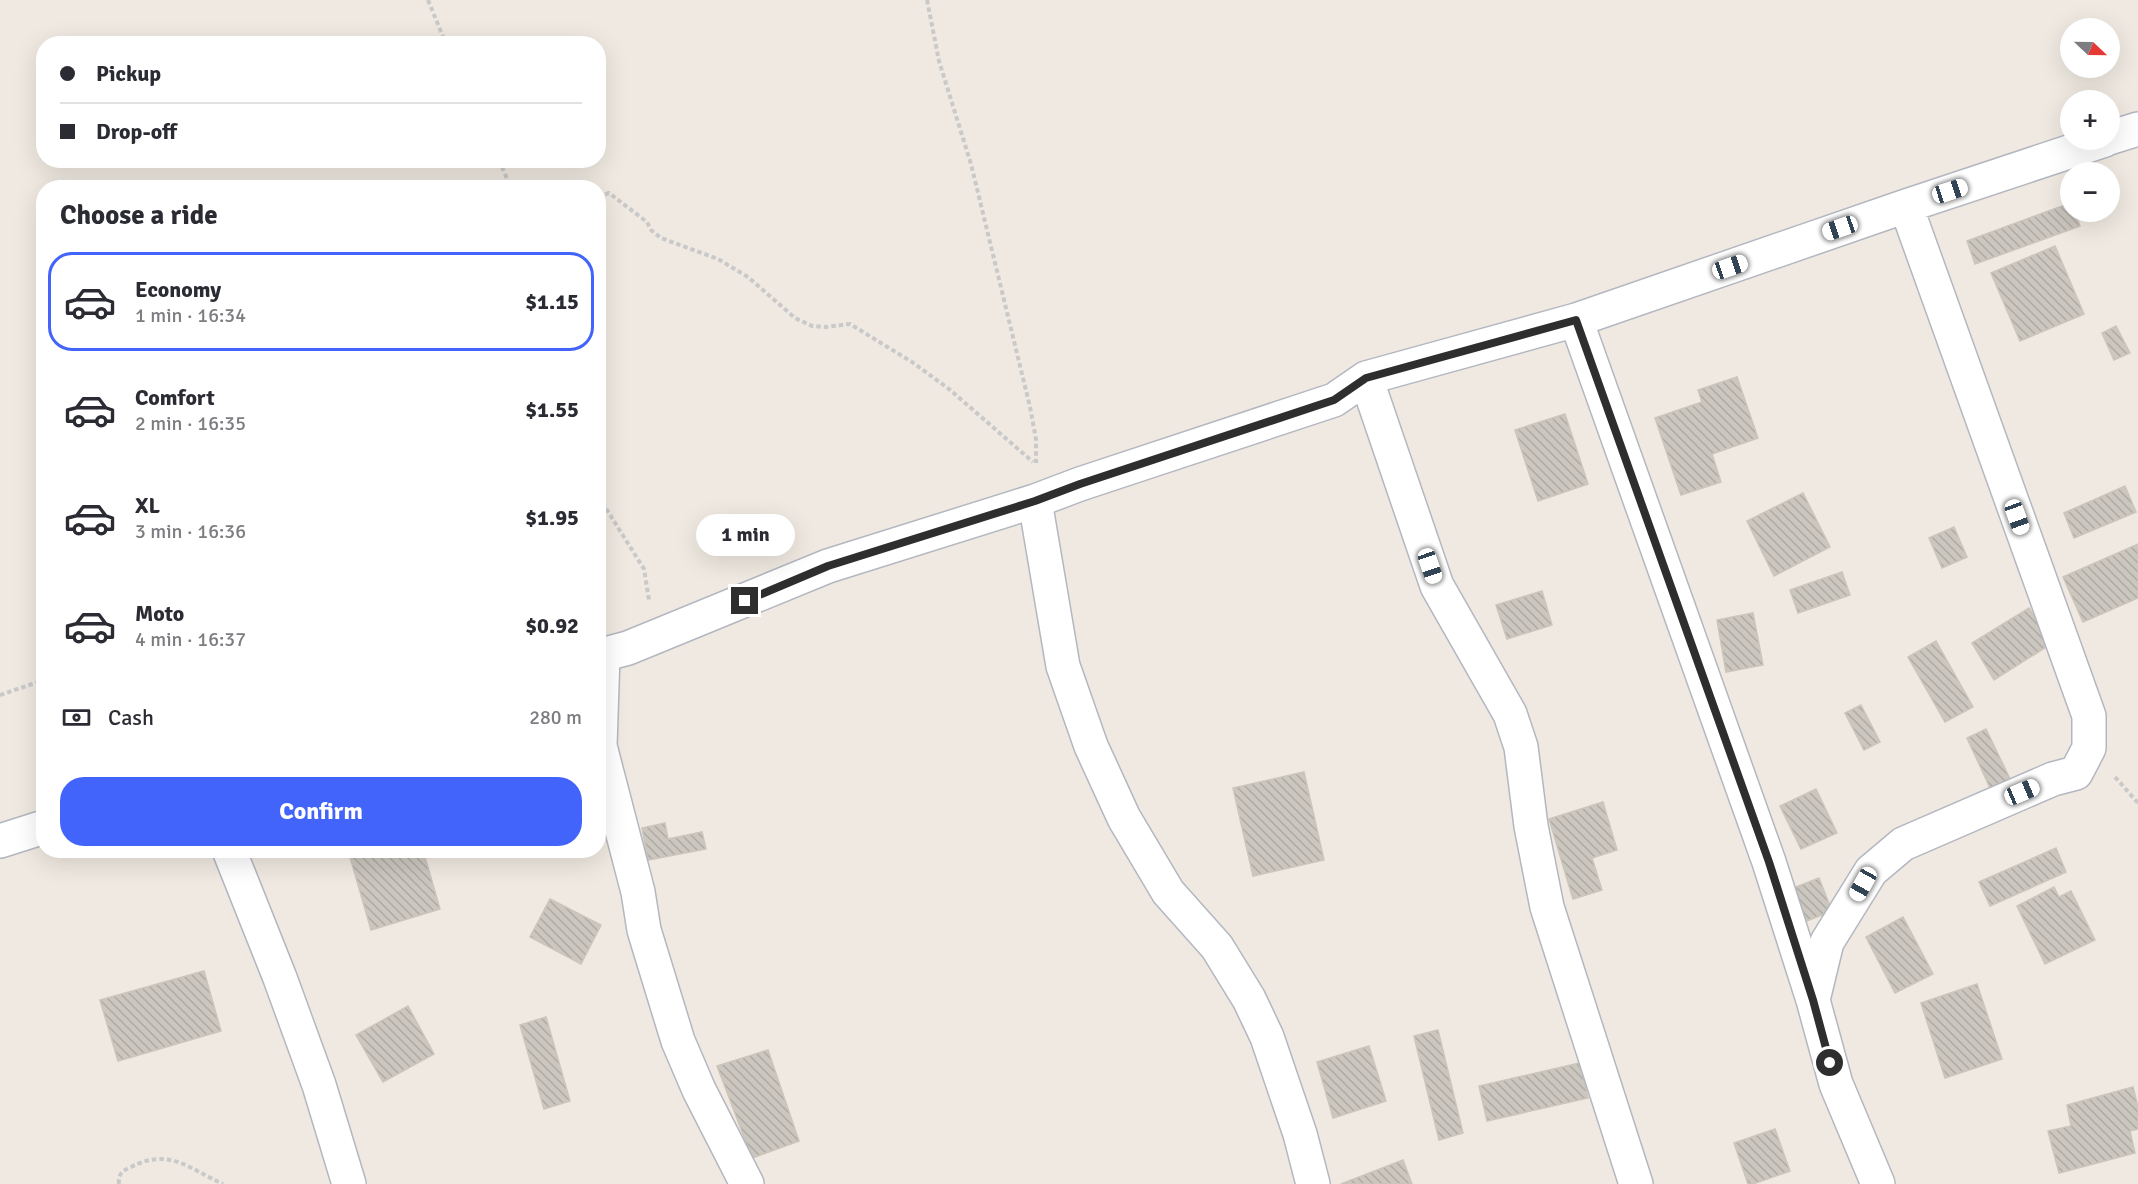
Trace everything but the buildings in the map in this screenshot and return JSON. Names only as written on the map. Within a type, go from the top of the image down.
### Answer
[{"type":"street","points":[[2120,135],[2138,129]]},
{"type":"street","points":[[606,655],[661,635],[828,566],[1035,501],[1091,480],[1334,400],[1366,378],[1576,320],[2074,150]]},
{"type":"street","points":[[1813,1000],[1827,942],[1871,871],[1903,844],[2053,779],[2076,773],[2089,748],[2089,716],[1906,206]]},
{"type":"street","points":[[1576,320],[1769,862],[1813,1000],[1836,1084],[1878,1184]]},
{"type":"street","points":[[1366,378],[1437,586],[1510,714],[1521,747],[1531,826],[1548,907],[1636,1184]]},
{"type":"street","points":[[1035,501],[1063,666],[1091,746],[1124,818],[1168,892],[1217,946],[1249,999],[1267,1037],[1300,1134],[1313,1184]]},
{"type":"street","points":[[606,769],[638,892],[644,930],[678,1041],[699,1090],[747,1184]]},
{"type":"street","points":[[0,841],[36,830]]},
{"type":"street","points":[[232,858],[319,1085],[349,1184]]},
{"type":"path","points":[[428,0],[443,36]]},
{"type":"path","points":[[606,194],[609,193],[647,222],[651,230],[661,238],[718,259],[748,277],[795,318],[812,326],[850,324],[873,337],[949,389],[1035,465],[1036,439],[1030,407],[971,164],[939,61],[927,0]]},
{"type":"path","points":[[606,512],[644,570],[650,602],[661,635]]},
{"type":"path","points":[[0,695],[36,683]]},
{"type":"path","points":[[119,1184],[119,1176],[123,1171],[155,1158],[188,1165],[223,1184]]},
{"type":"route","points":[[745,601],[828,566],[1035,501],[1334,400],[1366,378],[1576,320],[1769,862],[1813,1000],[1830,1063]]}]
